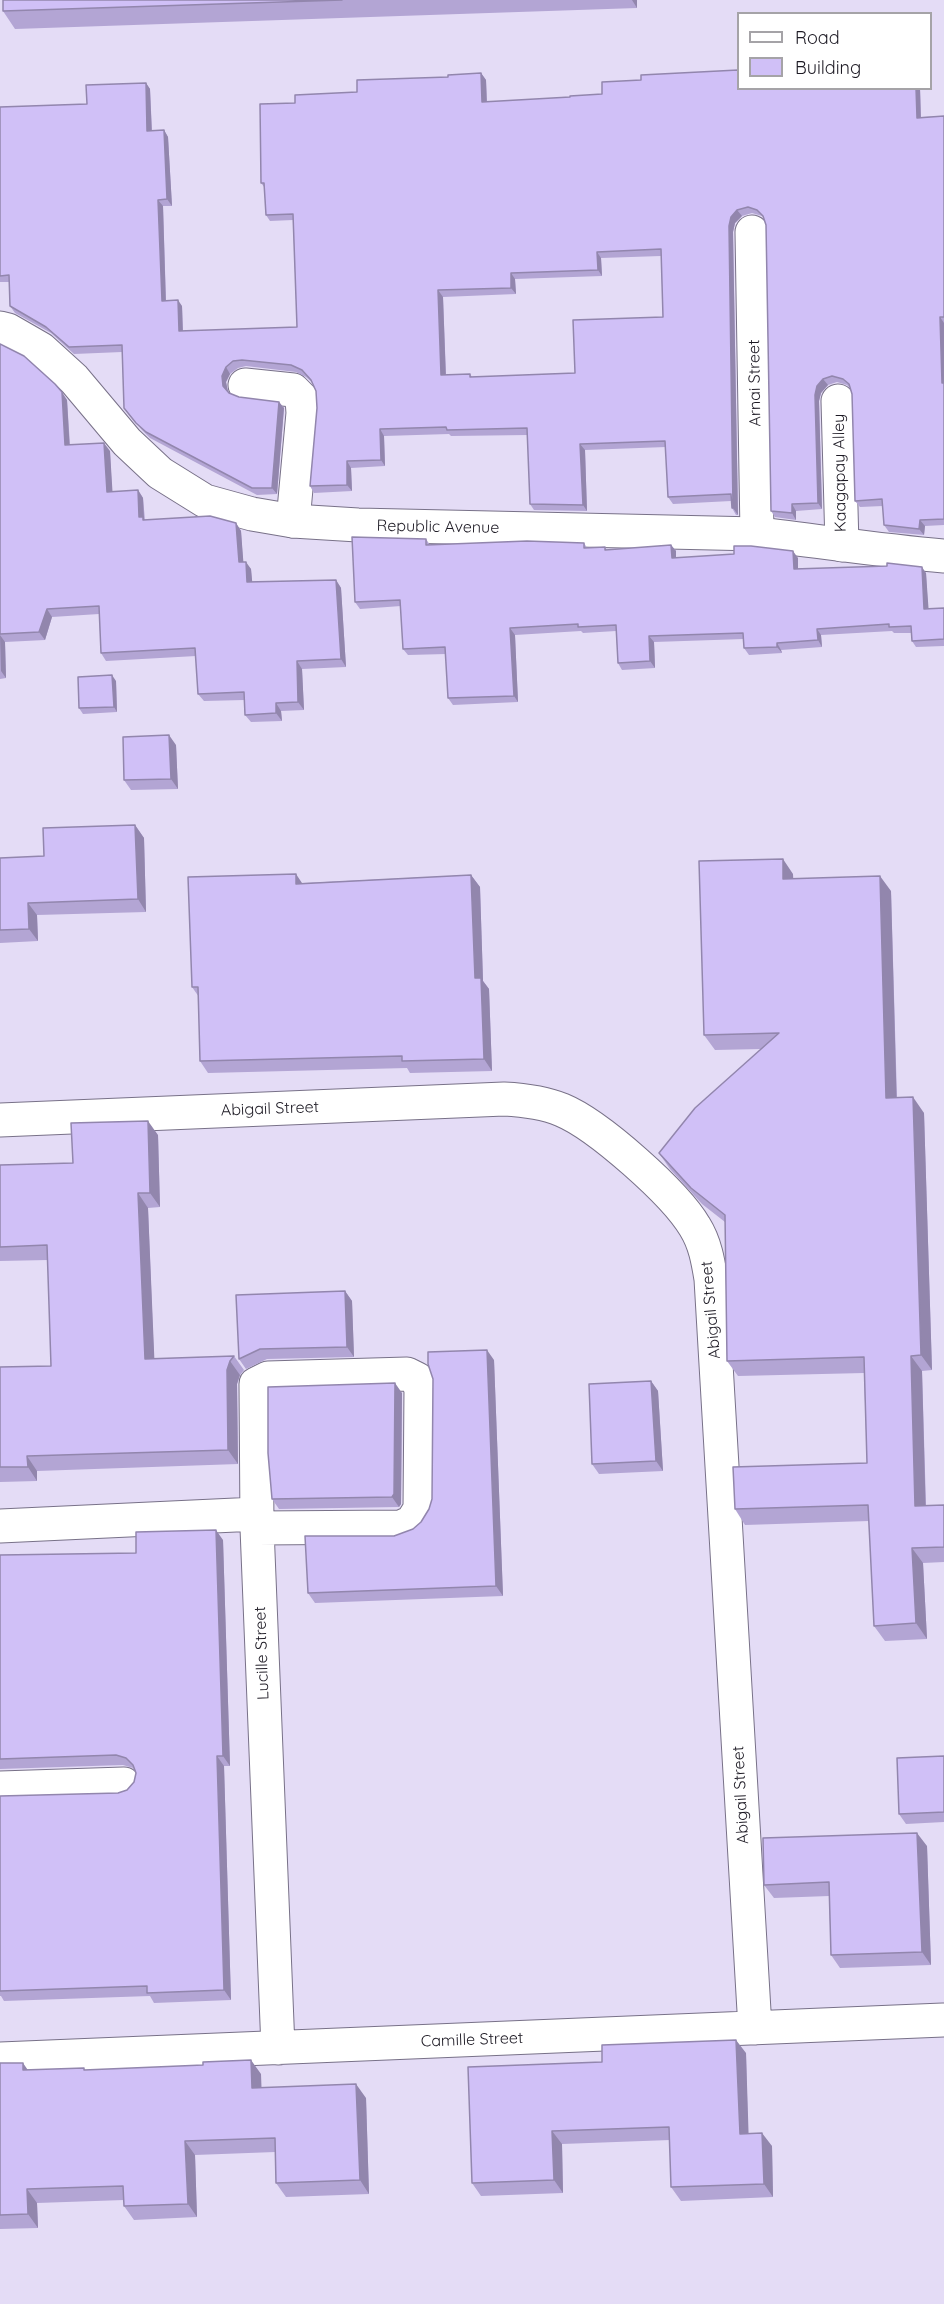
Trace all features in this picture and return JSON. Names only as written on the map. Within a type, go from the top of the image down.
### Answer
[{"type":"street","name":"Arnai Street","points":[[752,232],[757,534]]},
{"type":"street","name":"Republic Avenue","points":[[0,328],[8,330],[41,349],[74,379],[127,442],[160,473],[205,501],[252,514],[293,521],[358,525],[757,534],[876,550],[944,556]]},
{"type":"street","points":[[245,385],[293,390],[302,399],[303,413],[293,521]]},
{"type":"street","name":"Kaagapay Alley","points":[[838,401],[842,545]]},
{"type":"street","name":"Abigail Street","points":[[0,1120],[504,1099],[534,1101],[562,1110],[589,1124],[647,1173],[681,1208],[696,1228],[707,1253],[711,1279],[754,2028]]},
{"type":"street","points":[[0,1526],[257,1521],[401,1527],[412,1522],[420,1509],[422,1389],[417,1379],[407,1374],[268,1378],[256,1384],[257,1521]]},
{"type":"street","name":"Lucille Street","points":[[257,1521],[278,2048]]},
{"type":"street","points":[[0,1788],[124,1784]]},
{"type":"street","name":"Camille Street","points":[[0,2059],[943,2020]]},
{"type":"building","points":[[3,0],[342,0],[3,11]]},
{"type":"building","points":[[737,70],[737,90],[916,90],[917,118],[944,116],[944,317],[940,317],[942,383],[944,383],[944,519],[920,520],[919,529],[884,525],[882,499],[855,501],[852,394],[849,384],[843,379],[832,376],[823,379],[817,386],[815,395],[818,503],[792,504],[792,513],[771,511],[766,225],[763,216],[757,210],[748,207],[737,210],[731,217],[729,226],[733,508],[731,494],[668,497],[665,441],[580,444],[583,505],[530,504],[527,428],[380,429],[381,460],[347,461],[347,485],[310,486],[317,408],[316,391],[311,380],[302,370],[291,365],[233,361],[226,367],[222,376],[223,386],[229,393],[239,397],[279,402],[272,488],[252,488],[146,432],[136,423],[124,408],[122,345],[69,347],[46,327],[10,306],[9,275],[0,276],[0,107],[87,104],[86,85],[146,83],[147,131],[164,130],[167,199],[158,200],[162,301],[178,300],[179,331],[297,327],[293,214],[266,215],[264,183],[261,183],[260,104],[295,103],[295,95],[357,92],[357,80],[448,77],[448,75],[481,73],[482,102],[602,94],[602,82],[641,80],[641,75]],"holes":[[[661,249],[663,317],[573,320],[575,373],[470,377],[470,374],[441,375],[438,290],[511,288],[511,273],[598,270],[597,252]]]},
{"type":"building","points":[[0,344],[24,356],[62,392],[65,445],[104,443],[107,492],[138,490],[139,517],[143,517],[143,520],[210,516],[236,523],[239,562],[246,562],[247,582],[336,580],[341,659],[297,661],[298,702],[276,703],[276,713],[245,715],[244,692],[198,694],[195,648],[101,653],[99,606],[47,609],[39,632],[0,634]]},
{"type":"building","points":[[352,537],[426,539],[426,545],[527,541],[584,543],[584,548],[605,547],[605,550],[671,545],[672,558],[734,554],[734,546],[751,546],[793,551],[794,569],[887,566],[887,563],[922,567],[924,609],[944,608],[944,639],[912,641],[911,626],[889,627],[889,624],[817,629],[818,640],[777,643],[777,647],[744,648],[743,633],[649,636],[650,661],[618,663],[616,625],[578,627],[578,624],[510,628],[514,696],[448,698],[445,647],[403,649],[400,600],[355,602]]},
{"type":"building","points":[[112,675],[114,707],[79,708],[78,677]]},
{"type":"building","points":[[169,735],[171,779],[124,780],[123,737]]},
{"type":"building","points":[[135,825],[138,899],[28,903],[29,929],[0,930],[0,858],[44,856],[43,828]]},
{"type":"building","points":[[783,859],[783,879],[880,876],[886,1098],[913,1097],[921,1355],[911,1356],[915,1506],[944,1505],[944,1547],[912,1548],[916,1623],[874,1626],[868,1505],[735,1509],[733,1467],[867,1463],[864,1357],[727,1361],[725,1215],[691,1188],[659,1153],[695,1108],[779,1033],[704,1035],[699,861]]},
{"type":"building","points":[[296,874],[296,884],[471,875],[475,978],[481,978],[484,1059],[402,1061],[402,1056],[200,1061],[198,987],[192,987],[188,877]]},
{"type":"building","points":[[148,1121],[150,1193],[138,1193],[145,1359],[234,1356],[227,1370],[228,1450],[27,1456],[28,1467],[0,1467],[0,1367],[51,1366],[47,1245],[0,1247],[0,1165],[73,1163],[71,1123]]},
{"type":"building","points":[[345,1291],[347,1347],[260,1349],[239,1359],[236,1295]]},
{"type":"building","points":[[487,1350],[496,1586],[308,1593],[305,1536],[394,1536],[413,1529],[421,1522],[432,1499],[433,1379],[428,1364],[428,1352]]},
{"type":"building","points":[[651,1381],[656,1461],[592,1464],[589,1384]]},
{"type":"building","points":[[395,1383],[394,1494],[392,1497],[272,1499],[268,1453],[268,1387]]},
{"type":"building","points":[[216,1530],[223,1756],[217,1756],[224,1990],[147,1993],[147,1986],[0,1991],[0,1796],[118,1793],[127,1790],[134,1782],[136,1773],[133,1765],[126,1758],[116,1755],[0,1759],[0,1555],[136,1553],[136,1532]]},
{"type":"building","points":[[944,1756],[944,1812],[899,1814],[897,1758]]},
{"type":"building","points":[[917,1833],[922,1952],[831,1955],[829,1882],[764,1885],[763,1838]]},
{"type":"building","points":[[736,2040],[740,2134],[762,2133],[764,2184],[671,2187],[669,2127],[552,2131],[554,2180],[472,2183],[468,2067],[602,2062],[602,2045]]},
{"type":"building","points":[[251,2060],[252,2088],[356,2084],[360,2180],[276,2183],[275,2138],[185,2141],[188,2204],[124,2206],[123,2186],[27,2189],[28,2214],[0,2215],[0,2063],[23,2063],[23,2070],[84,2068],[84,2070],[203,2065],[203,2062]]}]
